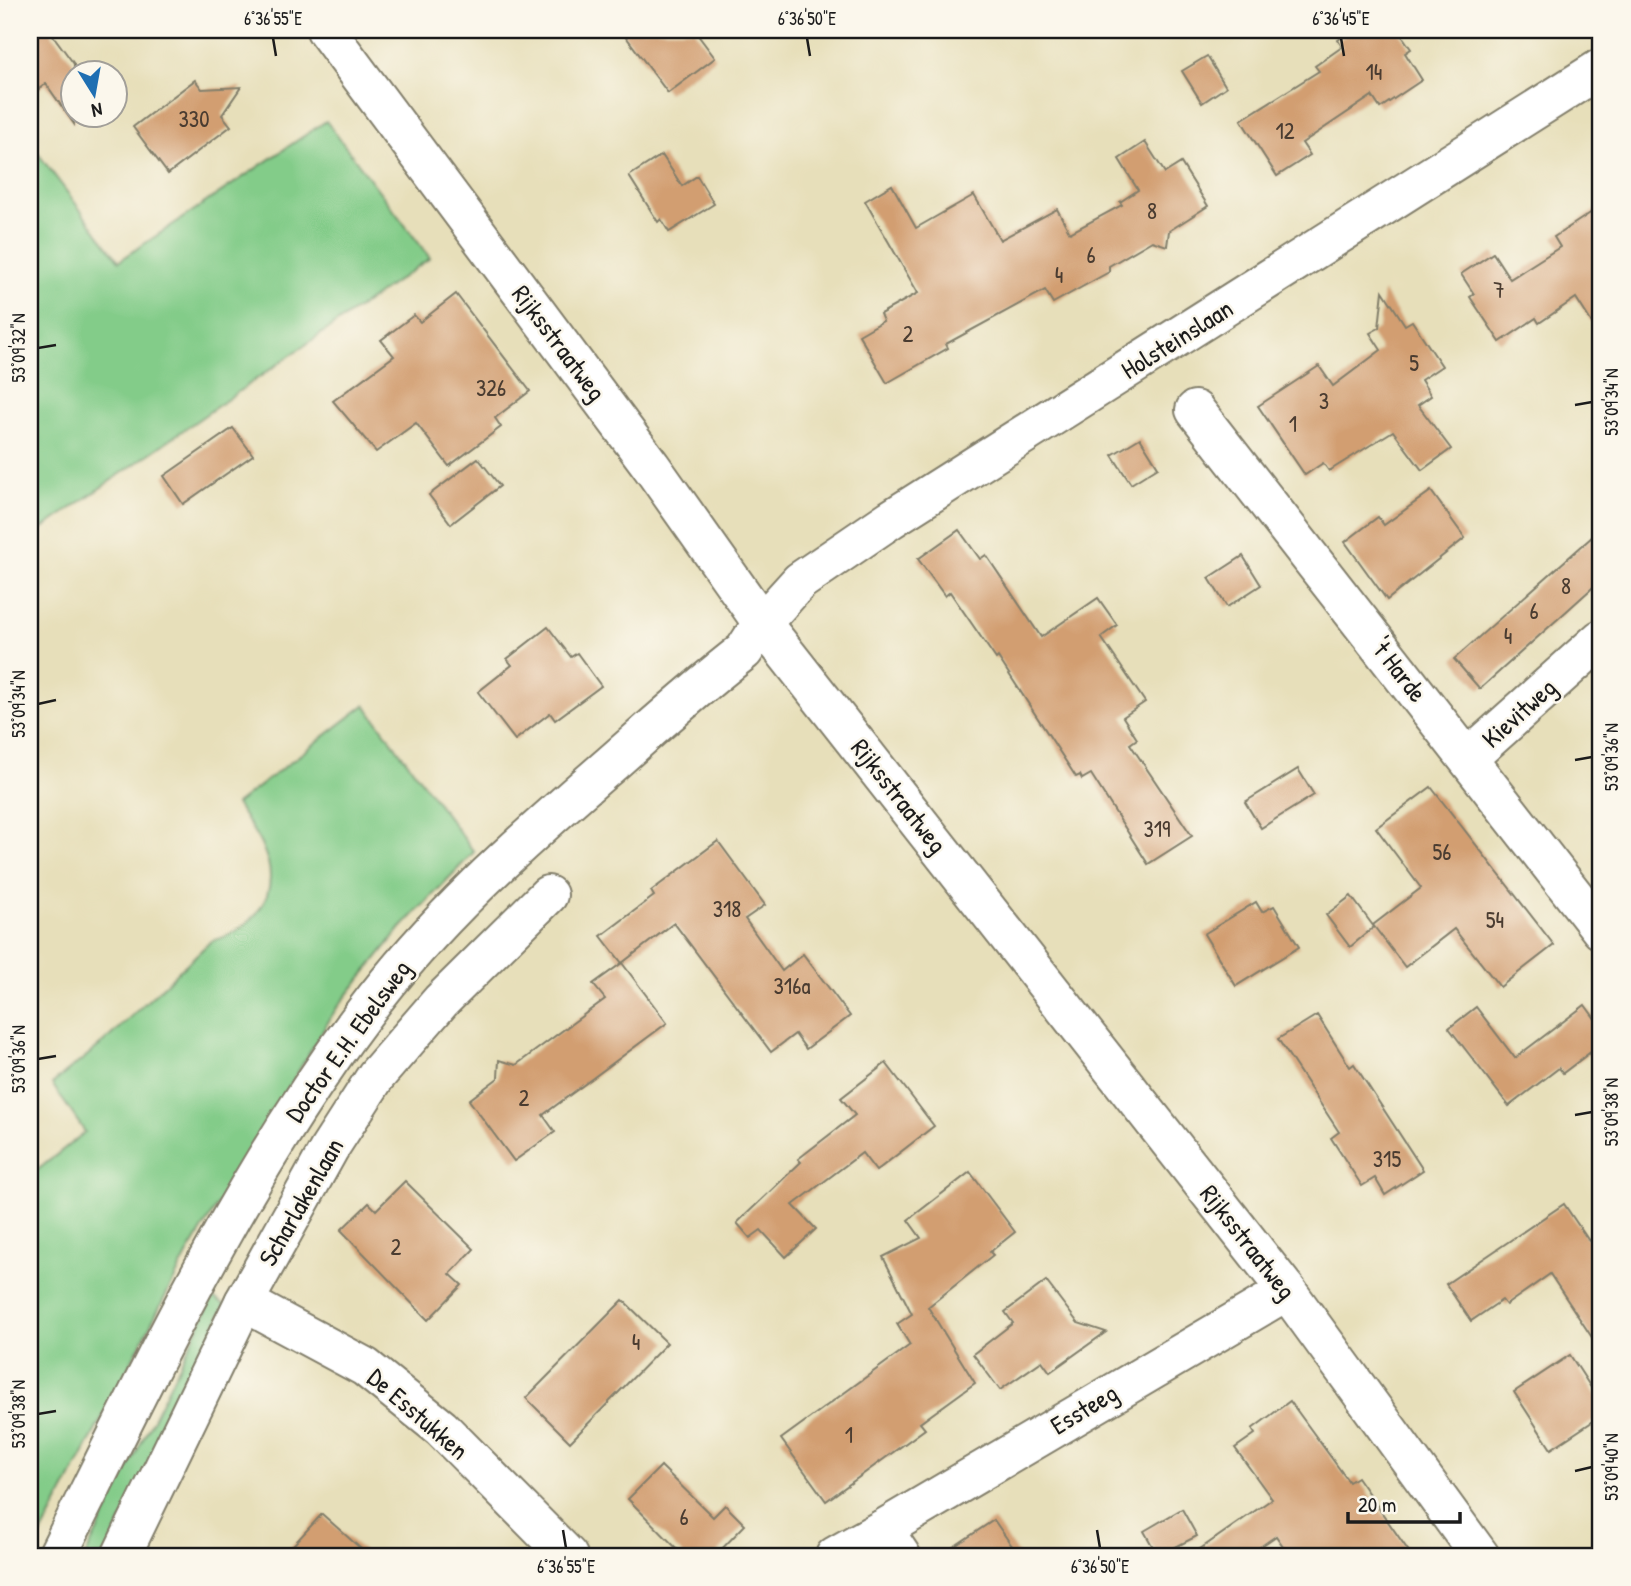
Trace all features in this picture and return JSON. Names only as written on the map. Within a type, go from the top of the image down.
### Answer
[{"type":"street","name":"Rijksstraatweg","points":[[326,30],[651,466],[762,623],[1287,1291],[1480,1556]]},
{"type":"street","name":"Holsteinslaan","points":[[762,623],[800,581],[891,519],[1601,68]]},
{"type":"street","name":"'t Harde","points":[[1195,410],[1601,930]]},
{"type":"street","name":"Doctor E.H. Ebelsweg","points":[[57,1556],[195,1279],[289,1120],[365,1011],[455,905],[509,851],[744,651],[762,623]]},
{"type":"street","name":"Kievitweg","points":[[1468,758],[1601,639]]},
{"type":"street","name":"Scharlakenlaan","points":[[121,1556],[244,1302],[329,1149],[376,1076],[441,1000],[548,895]]},
{"type":"street","name":"Essteeg","points":[[835,1556],[892,1543],[1287,1291]]},
{"type":"street","name":"De Esstukken","points":[[244,1302],[365,1367],[441,1428],[568,1556]]},
{"type":"green space","points":[[326,121],[430,258],[30,537],[30,143],[119,261]]},
{"type":"green space","points":[[365,705],[474,852],[401,928],[336,1009],[187,1255],[30,1556],[30,1176],[85,1132],[52,1084],[104,1042],[211,941],[236,930],[257,913],[268,890],[268,862],[258,839],[236,804]]},
{"type":"green space","points":[[213,1298],[225,1305],[105,1556],[85,1556]]},
{"type":"building","points":[[30,30],[49,30],[71,60],[60,60],[60,104],[46,84],[30,95]]},
{"type":"building","points":[[621,30],[694,30],[715,58],[668,93]]},
{"type":"building","points":[[1354,30],[1398,30],[1411,49],[1405,53],[1422,80],[1380,108],[1372,96],[1302,143],[1310,155],[1277,176],[1241,120],[1319,71],[1315,66],[1342,47],[1338,40]]},
{"type":"building","points":[[1207,56],[1226,87],[1202,103],[1182,71]]},
{"type":"building","points":[[195,80],[202,89],[241,87],[222,115],[231,126],[168,174],[133,127]]},
{"type":"building","points":[[1145,142],[1165,173],[1181,163],[1208,206],[1169,231],[1167,246],[1152,241],[1109,266],[1109,272],[1053,303],[1045,290],[946,344],[948,348],[887,383],[859,335],[883,321],[880,314],[918,293],[865,201],[892,185],[916,228],[974,195],[1000,240],[1057,209],[1070,233],[1122,205],[1120,202],[1138,190],[1119,159]]},
{"type":"building","points":[[662,155],[682,186],[697,176],[714,204],[669,232],[661,219],[658,222],[629,176]]},
{"type":"building","points":[[1601,206],[1601,337],[1576,298],[1539,323],[1536,318],[1500,342],[1470,297],[1474,294],[1461,274],[1493,253],[1510,279],[1560,247],[1554,237]]},
{"type":"building","points":[[1383,291],[1405,325],[1412,321],[1442,366],[1421,380],[1431,396],[1418,405],[1451,449],[1422,470],[1393,431],[1329,471],[1323,463],[1305,475],[1258,406],[1319,366],[1333,386],[1381,350],[1370,333],[1379,328]]},
{"type":"building","points":[[456,294],[530,391],[495,418],[501,427],[449,466],[416,423],[376,452],[333,401],[394,356],[381,340],[414,315],[420,322]]},
{"type":"building","points":[[233,428],[253,455],[183,504],[164,476]]},
{"type":"building","points":[[1140,438],[1158,467],[1131,484],[1112,455]]},
{"type":"building","points":[[478,458],[500,486],[451,524],[429,495]]},
{"type":"building","points":[[1431,491],[1465,538],[1387,600],[1345,542],[1378,517],[1384,525]]},
{"type":"building","points":[[1601,529],[1601,580],[1480,689],[1454,659]]},
{"type":"building","points":[[959,530],[980,559],[986,555],[1041,637],[1098,598],[1117,625],[1101,637],[1145,702],[1123,717],[1137,739],[1130,744],[1192,836],[1148,864],[1091,774],[1082,779],[1080,775],[1076,777],[998,657],[996,659],[950,592],[945,596],[918,559]]},
{"type":"building","points":[[1243,556],[1261,585],[1227,607],[1209,578]]},
{"type":"building","points":[[548,627],[571,657],[577,653],[601,686],[555,720],[550,713],[515,740],[478,692],[512,665],[507,659]]},
{"type":"building","points":[[1298,769],[1314,795],[1261,828],[1245,802]]},
{"type":"building","points":[[1431,787],[1554,945],[1500,987],[1454,929],[1405,967],[1373,925],[1421,888],[1376,828]]},
{"type":"building","points":[[718,841],[765,905],[745,919],[782,971],[803,954],[850,1016],[806,1049],[795,1034],[771,1052],[674,923],[622,963],[601,936],[654,896],[651,891]]},
{"type":"building","points":[[1351,896],[1374,927],[1350,947],[1326,915]]},
{"type":"building","points":[[1256,902],[1262,912],[1274,906],[1299,947],[1236,986],[1204,934]]},
{"type":"building","points":[[622,963],[667,1023],[543,1115],[555,1132],[514,1161],[469,1100],[498,1078],[499,1060],[516,1065],[605,999],[593,984]]},
{"type":"building","points":[[1585,1005],[1601,1027],[1601,1044],[1563,1073],[1559,1068],[1509,1106],[1449,1028],[1476,1007],[1515,1058]]},
{"type":"building","points":[[1317,1015],[1350,1067],[1354,1064],[1423,1170],[1385,1195],[1375,1178],[1362,1186],[1331,1138],[1339,1132],[1278,1039]]},
{"type":"building","points":[[886,1063],[934,1126],[876,1171],[862,1153],[793,1205],[816,1229],[786,1257],[761,1230],[750,1238],[737,1223],[801,1162],[798,1159],[855,1115],[841,1098]]},
{"type":"building","points":[[970,1172],[1015,1232],[990,1252],[993,1255],[928,1307],[975,1383],[920,1423],[925,1429],[826,1501],[781,1439],[910,1345],[897,1324],[912,1314],[883,1257],[921,1238],[908,1220]]},
{"type":"building","points":[[405,1181],[474,1249],[450,1274],[462,1285],[428,1320],[341,1230],[369,1203],[376,1210]]},
{"type":"building","points":[[1564,1204],[1589,1241],[1601,1233],[1601,1351],[1550,1274],[1506,1305],[1502,1300],[1471,1321],[1446,1284]]},
{"type":"building","points":[[1046,1281],[1078,1323],[1106,1332],[1050,1372],[1042,1361],[1000,1390],[973,1354],[1013,1323],[1005,1312]]},
{"type":"building","points":[[623,1300],[667,1343],[570,1442],[526,1398]]},
{"type":"building","points":[[1570,1355],[1601,1403],[1601,1416],[1551,1449],[1514,1392]]},
{"type":"building","points":[[1290,1401],[1349,1482],[1357,1477],[1412,1556],[1290,1556],[1276,1536],[1247,1556],[1190,1556],[1272,1499],[1235,1448],[1255,1434],[1252,1429]]},
{"type":"building","points":[[661,1466],[713,1517],[725,1505],[745,1525],[715,1556],[684,1556],[628,1499]]},
{"type":"building","points":[[1182,1509],[1197,1536],[1158,1556],[1144,1531]]},
{"type":"building","points":[[322,1514],[369,1556],[283,1556]]},
{"type":"building","points":[[994,1520],[1019,1556],[940,1556]]}]
